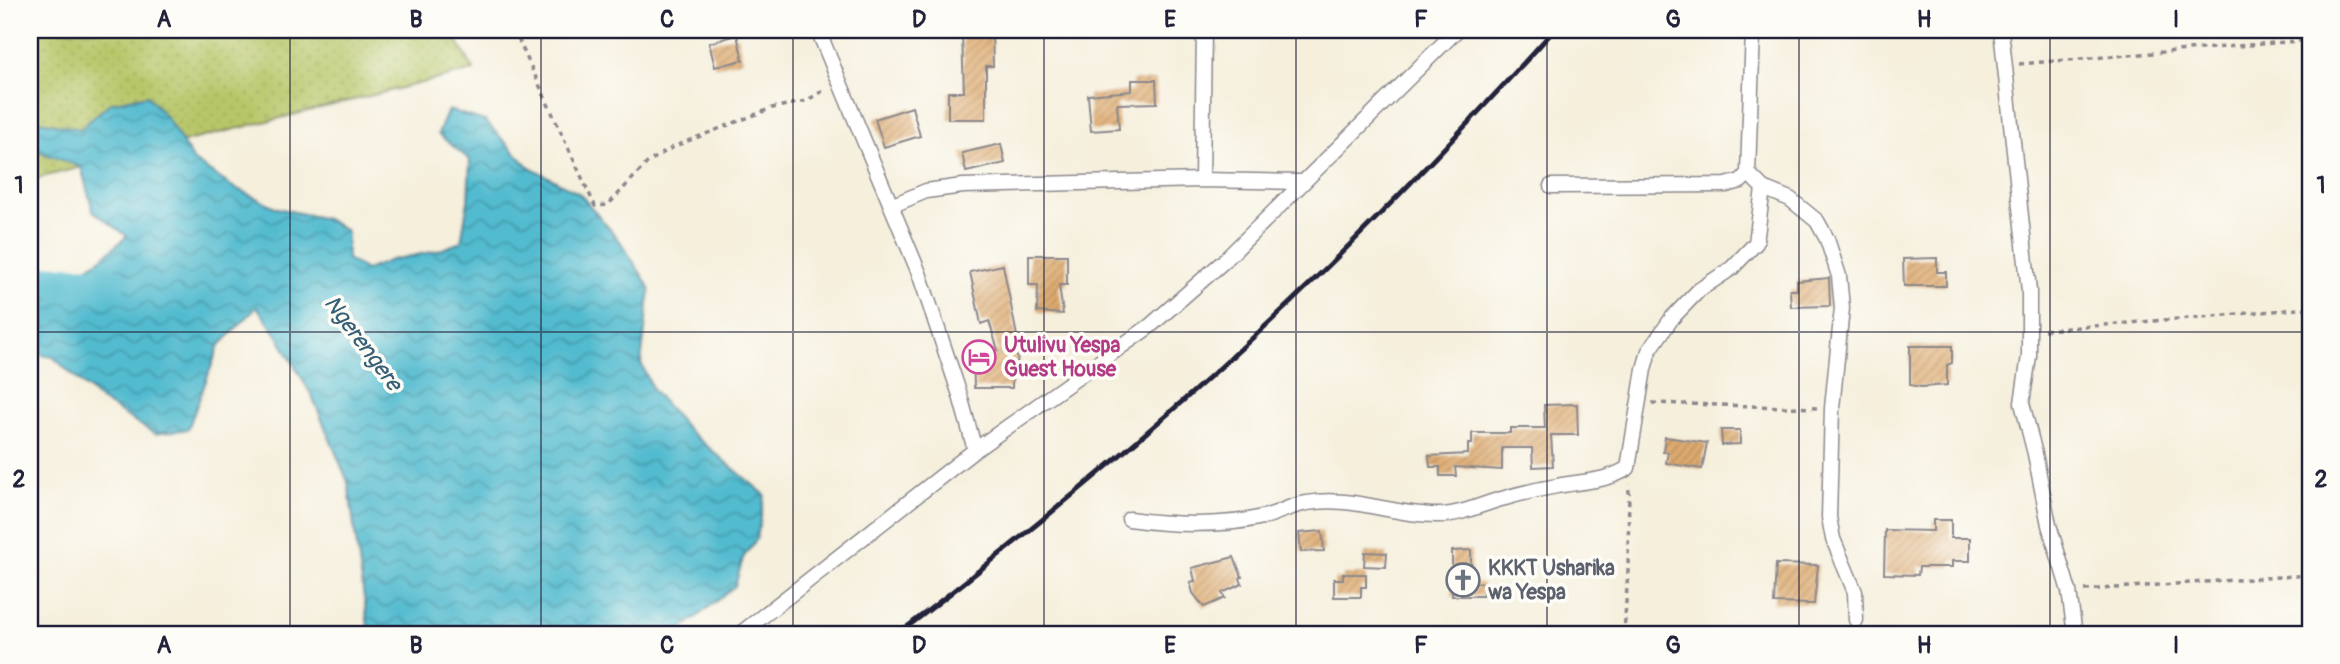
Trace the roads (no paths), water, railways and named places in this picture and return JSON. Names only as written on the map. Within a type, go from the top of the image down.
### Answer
[{"type":"street","points":[[818,30],[919,273],[959,392],[975,450]]},
{"type":"street","points":[[1202,180],[1204,30]]},
{"type":"street","points":[[740,634],[975,450],[1150,326],[1224,261],[1457,30]]},
{"type":"street","points":[[1551,186],[1726,185],[1741,181],[1748,173],[1753,30]]},
{"type":"street","points":[[2001,30],[2029,291],[2029,356],[2022,391],[2024,415],[2049,525],[2069,591],[2075,634]]},
{"type":"street","points":[[1748,173],[1763,188],[1790,198],[1816,221],[1833,255],[1839,276],[1842,308],[1832,408],[1829,517],[1833,538],[1855,592],[1856,620]]},
{"type":"street","points":[[891,206],[926,191],[963,186],[1202,180],[1301,182]]},
{"type":"street","points":[[1129,519],[1152,522],[1226,522],[1265,517],[1306,503],[1337,501],[1441,515],[1559,485],[1590,482],[1617,475],[1628,468],[1644,369],[1650,351],[1672,318],[1699,290],[1732,268],[1756,243],[1763,188]]},
{"type":"water","points":[[147,95],[167,118],[194,161],[233,187],[277,208],[326,219],[347,231],[347,259],[366,270],[391,260],[437,251],[461,242],[468,201],[470,160],[438,134],[448,110],[485,121],[528,166],[580,194],[620,241],[650,288],[641,363],[653,390],[689,431],[765,495],[757,538],[743,558],[735,586],[678,632],[638,627],[636,634],[369,634],[348,482],[312,396],[277,335],[257,307],[219,346],[188,429],[155,434],[99,399],[53,357],[30,353],[30,315],[66,282],[103,257],[127,236],[93,211],[81,167],[30,148],[30,119],[80,129],[110,103]]},
{"type":"waterway","name":"Ngerengere","points":[[30,281],[109,283]]},
{"type":"railway","points":[[898,634],[1090,480],[1229,360],[1382,213],[1554,30]]},
{"type":"place","name":"Utulivu Yespa Guest House","points":[[979,357]]},
{"type":"place","name":"KKKT Usharika wa Yespa","points":[[1463,580]]}]
